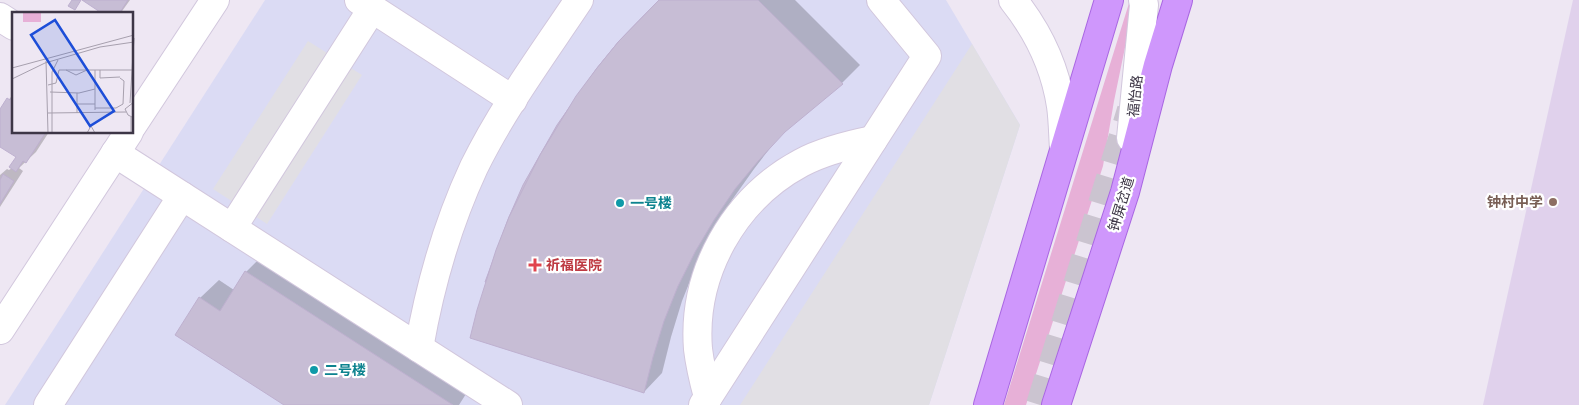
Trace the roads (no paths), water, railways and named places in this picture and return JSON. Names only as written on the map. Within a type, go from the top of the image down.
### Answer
[{"type":"main road","points":[[988,405],[1109,0]]},
{"type":"main road","name":"钟屏岔道","points":[[1056,405],[1125,192],[1158,65],[1178,0]]},
{"type":"street","points":[[136,113],[215,0]]},
{"type":"street","points":[[419,348],[434,273],[460,200],[489,140],[579,0]]},
{"type":"street","points":[[706,401],[927,56],[881,0]]},
{"type":"street","points":[[1013,0],[1027,18],[1049,60],[1061,105],[1064,152]]},
{"type":"street","name":"福怡路","points":[[1125,192],[1143,0]]},
{"type":"street","points":[[232,228],[366,4],[514,100]]},
{"type":"street","points":[[0,17],[12,25]]},
{"type":"street","points":[[706,401],[698,349],[701,299],[716,251],[729,229],[755,197],[780,175],[802,162],[825,152],[873,140]]},
{"type":"street","points":[[0,330],[122,143],[182,196],[508,405]]},
{"type":"street","points":[[48,405],[182,196]]},
{"type":"tunnel","points":[[1040,405],[1131,110]]},
{"type":"place","name":"钟村中学","points":[[1553,202]]},
{"type":"place","name":"一号楼","points":[[620,203]]},
{"type":"place","name":"祈福医院","points":[[535,265]]},
{"type":"place","name":"二号楼","points":[[314,370]]}]
